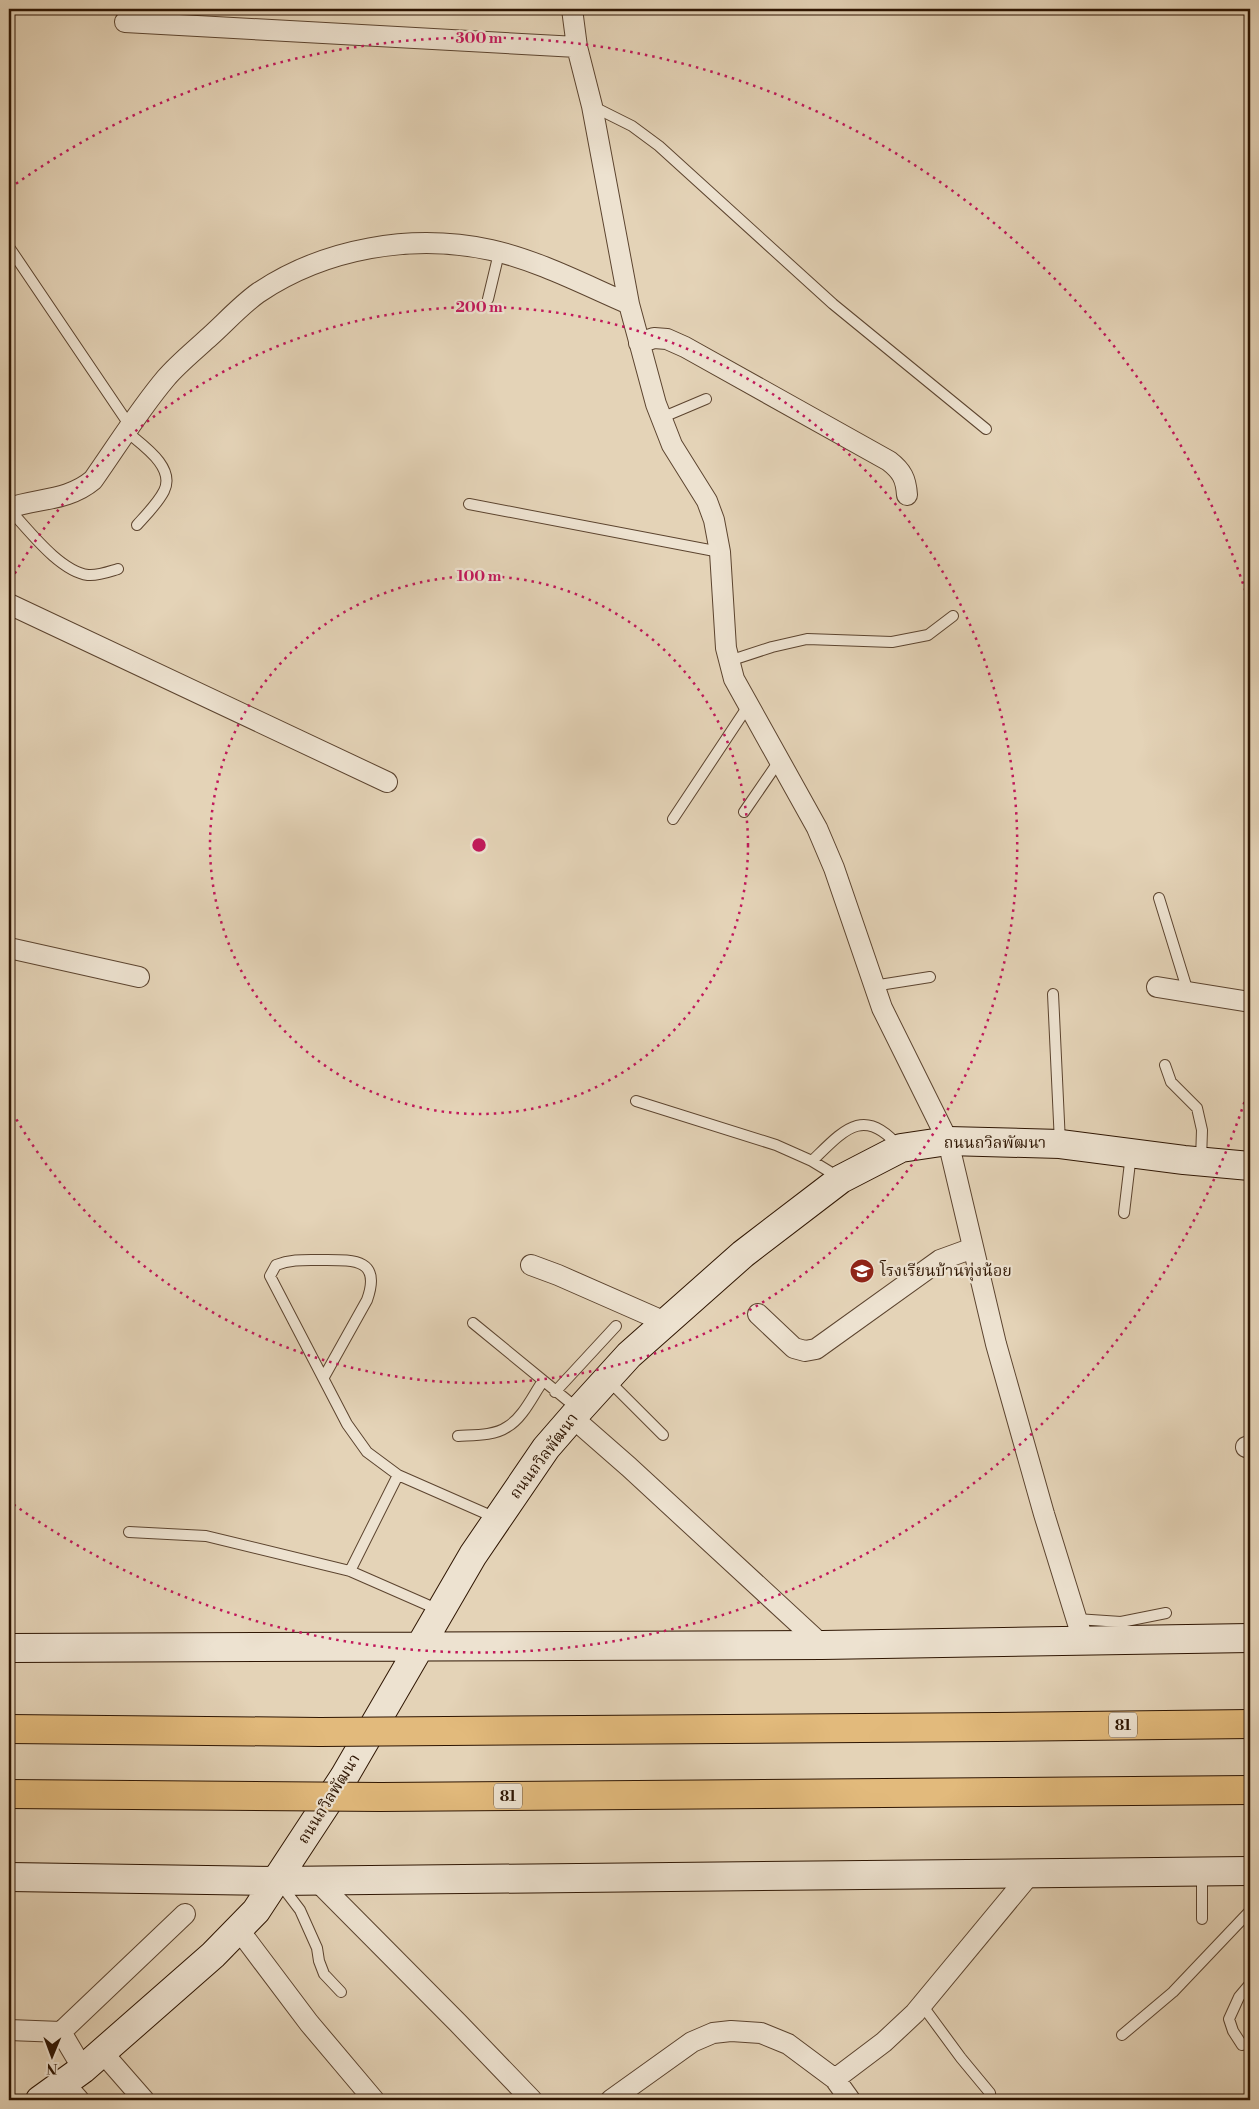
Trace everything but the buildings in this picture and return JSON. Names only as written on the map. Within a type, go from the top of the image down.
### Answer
[{"type":"highway","name":"81","points":[[9,1728],[320,1732],[1250,1724]]},
{"type":"highway","name":"81","points":[[9,1794],[391,1797],[1250,1790]]},
{"type":"main road","name":"ถนนถวิลพัฒนา","points":[[67,2085],[213,1955],[256,1911],[278,1881],[344,1777],[473,1555],[546,1448],[629,1355],[743,1254],[841,1179],[901,1148],[948,1141],[1060,1144],[1250,1166]]},
{"type":"main road","points":[[9,1648],[822,1645],[1079,1629],[1250,1638]]},
{"type":"main road","points":[[9,1877],[278,1881],[1202,1871],[1247,1874]]},
{"type":"street","points":[[572,9],[577,47],[592,106],[629,304],[639,343],[672,445],[706,501],[714,520],[720,552],[723,626],[734,679],[817,828],[834,868],[882,1008],[948,1141],[996,1344],[1079,1629]]},
{"type":"street","points":[[125,22],[577,47]]},
{"type":"street","points":[[9,508],[82,489],[93,480],[167,377],[192,353],[258,294],[291,275],[332,257],[379,247],[419,244],[459,245],[525,260],[629,304]]},
{"type":"street","points":[[639,343],[654,338],[667,339],[752,383],[889,461],[902,472],[907,495]]},
{"type":"street","points":[[9,604],[387,782]]},
{"type":"street","points":[[9,948],[139,977]]},
{"type":"street","points":[[1157,986],[1250,1002]]},
{"type":"street","points":[[758,1314],[794,1348],[805,1351],[816,1349],[940,1260],[974,1248]]},
{"type":"street","points":[[531,1265],[666,1322]]},
{"type":"street","points":[[576,1414],[629,1467],[822,1645]]},
{"type":"street","points":[[835,2078],[884,2042],[922,2005],[1031,1873]]},
{"type":"street","points":[[316,1880],[532,2100]]},
{"type":"street","points":[[9,2030],[62,2032],[185,1914]]},
{"type":"street","points":[[238,1930],[309,2023],[374,2100]]},
{"type":"street","points":[[611,2100],[692,2042],[713,2033],[731,2031],[762,2034],[788,2044],[835,2078],[850,2100]]},
{"type":"street","points":[[62,2032],[67,2085],[144,2100]]},
{"type":"lane","points":[[592,106],[632,126],[659,146],[833,304],[986,429]]},
{"type":"lane","points":[[9,247],[129,429],[164,469],[167,481],[164,491],[138,525]]},
{"type":"lane","points":[[488,299],[499,253]]},
{"type":"lane","points":[[662,418],[706,399]]},
{"type":"lane","points":[[469,504],[720,552]]},
{"type":"lane","points":[[9,508],[51,554],[74,572],[99,575],[118,568]]},
{"type":"lane","points":[[729,661],[807,640],[892,642],[928,635],[953,616]]},
{"type":"lane","points":[[673,819],[748,706]]},
{"type":"lane","points":[[744,812],[779,761]]},
{"type":"lane","points":[[1159,898],[1188,992]]},
{"type":"lane","points":[[873,986],[930,977]]},
{"type":"lane","points":[[1054,994],[1060,1144]]},
{"type":"lane","points":[[1165,1065],[1171,1082],[1197,1108],[1202,1130],[1201,1161]]},
{"type":"lane","points":[[636,1101],[776,1145],[812,1161],[841,1179]]},
{"type":"lane","points":[[812,1161],[844,1130],[858,1125],[877,1127],[889,1135],[901,1148]]},
{"type":"lane","points":[[1124,1213],[1131,1153]]},
{"type":"lane","points":[[324,1377],[367,1300],[372,1286],[372,1276],[367,1268],[354,1260],[287,1260],[276,1265],[270,1276],[347,1424],[367,1452],[398,1475],[497,1519]]},
{"type":"lane","points":[[473,1323],[543,1381],[576,1414]]},
{"type":"lane","points":[[555,1392],[616,1326]]},
{"type":"lane","points":[[607,1380],[663,1435]]},
{"type":"lane","points":[[458,1436],[491,1433],[507,1428],[517,1418],[543,1381]]},
{"type":"lane","points":[[350,1571],[398,1475]]},
{"type":"lane","points":[[129,1532],[206,1536],[350,1571],[440,1611]]},
{"type":"lane","points":[[1079,1629],[1166,1613]]},
{"type":"lane","points":[[1202,1871],[1202,1919]]},
{"type":"lane","points":[[278,1881],[300,1910],[317,1948],[318,1961],[324,1974],[341,1992]]},
{"type":"lane","points":[[1122,2035],[1173,1992],[1250,1911]]},
{"type":"lane","points":[[1242,2045],[1233,2031],[1229,2019],[1240,1997],[1250,1984]]},
{"type":"lane","points":[[922,2005],[960,2058],[990,2093],[991,2100]]},
{"type":"place","name":"โรงเรียนบ้านทุ่งน้อย","points":[[862,1271]]}]
